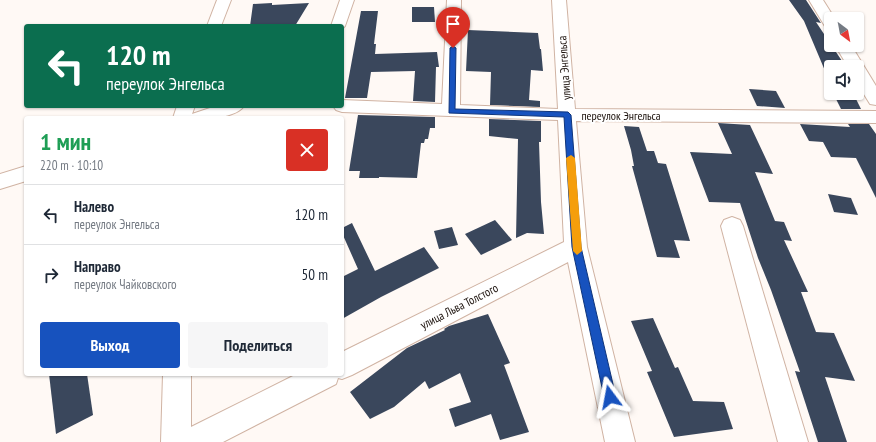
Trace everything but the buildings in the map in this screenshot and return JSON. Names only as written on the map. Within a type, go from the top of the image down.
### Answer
[{"type":"street","points":[[215,24],[224,0]]},
{"type":"street","points":[[339,24],[347,0]]},
{"type":"street","points":[[451,111],[454,0]]},
{"type":"street","name":"улица Энгельса","points":[[559,0],[576,247],[620,442]]},
{"type":"street","points":[[816,0],[824,13]]},
{"type":"street","points":[[864,80],[876,100]]},
{"type":"street","name":"переулок Энгельса","points":[[344,106],[568,115],[876,117]]},
{"type":"street","points":[[204,116],[229,108]]},
{"type":"street","points":[[0,182],[24,174]]},
{"type":"street","points":[[732,226],[793,442]]},
{"type":"street","name":"улица Льва Толстого","points":[[344,365],[576,247]]},
{"type":"street","points":[[176,442],[177,376]]},
{"type":"street","points":[[192,442],[322,376]]},
{"type":"slow traffic","points":[[571,158],[577,251]]},
{"type":"route","points":[[453,48],[451,111],[568,115],[576,247],[610,397]]}]
